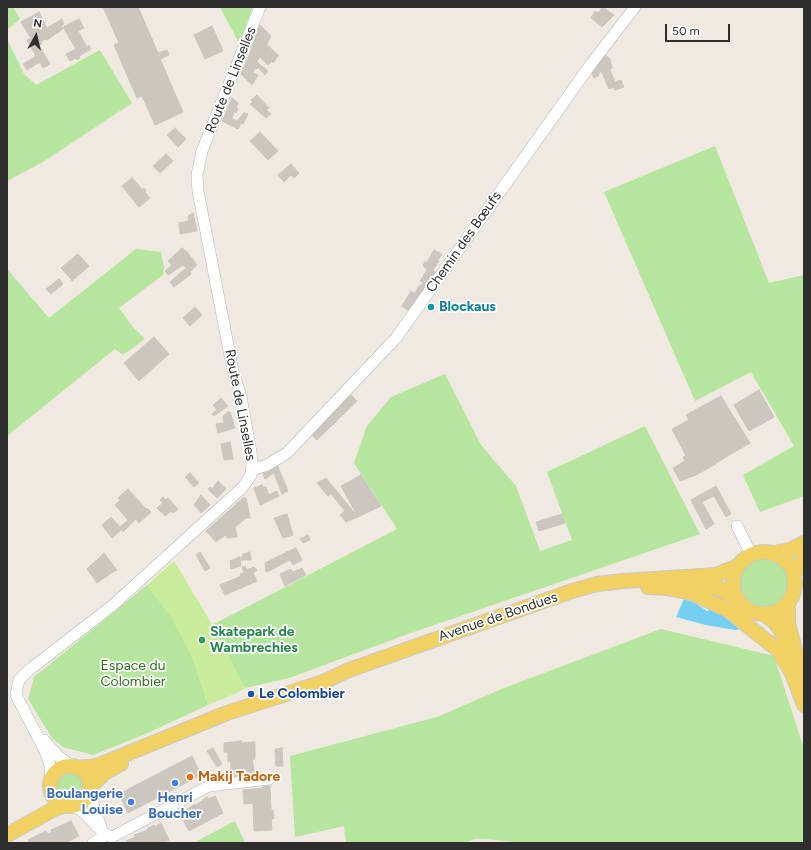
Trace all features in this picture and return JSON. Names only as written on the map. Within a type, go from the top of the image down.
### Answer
[{"type":"main road","points":[[798,662],[782,631],[775,622],[764,614],[750,611],[737,598],[733,589],[733,580],[738,566],[751,554],[760,552],[774,553],[790,550],[804,543]]},
{"type":"main road","points":[[774,553],[787,562],[794,575]]},
{"type":"main road","points":[[764,614],[778,611],[788,602],[794,589],[794,575],[804,556]]},
{"type":"main road","name":"Avenue de Bondues","points":[[75,767],[97,766],[227,713],[252,699],[316,676],[348,670],[582,588],[607,583],[716,575],[738,566]]},
{"type":"main road","name":"Avenue de Bondues","points":[[650,579],[719,588],[737,598]]},
{"type":"main road","points":[[582,588],[666,588],[692,593],[717,604],[757,632],[778,650],[792,673],[804,705]]},
{"type":"main road","points":[[788,602],[788,623],[804,684]]},
{"type":"main road","name":"Avenue de Bondues","points":[[89,790],[107,772],[167,738]]},
{"type":"main road","points":[[7,826],[46,801],[51,785],[59,770],[75,767],[87,776],[89,790],[82,801],[51,811],[7,835]]},
{"type":"main road","points":[[51,785],[56,800],[69,805]]},
{"type":"street","name":"Route de Linselles","points":[[51,785],[48,758],[36,730],[16,695],[17,684],[22,676],[114,605],[243,487],[252,470],[251,452],[239,390],[231,364],[199,197],[197,174],[202,151],[260,7]]},
{"type":"street","name":"Chemin des Bœufs","points":[[252,470],[267,465],[287,453],[396,338],[591,64],[635,7]]},
{"type":"street","points":[[737,526],[751,554]]},
{"type":"street","name":"Route de Linselles","points":[[36,730],[58,756],[75,767]]},
{"type":"street","points":[[69,805],[81,810],[110,837],[119,834],[209,786],[268,780]]},
{"type":"street","points":[[89,790],[90,800],[104,832]]},
{"type":"street","points":[[93,843],[104,832]]},
{"type":"green space","points":[[7,7],[13,7],[20,19],[7,30]]},
{"type":"green space","points":[[220,7],[253,7],[239,43]]},
{"type":"green space","points":[[7,39],[24,74],[36,85],[100,50],[132,103],[43,162],[7,181]]},
{"type":"green space","points":[[715,146],[769,283],[804,275],[804,496],[760,512],[743,475],[794,446],[751,372],[695,401],[604,192]]},
{"type":"green space","points":[[136,249],[161,252],[164,267],[163,275],[119,308],[132,326],[145,339],[123,355],[115,349],[7,436],[7,269],[49,318]]},
{"type":"green space","points":[[445,374],[481,445],[516,486],[540,551],[572,540],[547,472],[645,426],[700,534],[408,634],[289,678],[245,688],[212,625],[397,529],[354,463],[367,426],[391,397]]},
{"type":"green space","points":[[758,557],[768,557],[781,564],[788,577],[788,587],[781,600],[768,607],[758,607],[749,603],[742,596],[738,587],[738,577],[742,568],[749,561]]},
{"type":"green space","name":"Skatepark de Wambrechies","points":[[174,561],[206,614],[245,688],[208,705],[193,659],[171,616],[147,585]]},
{"type":"green space","name":"Espace du Colombier","points":[[147,585],[171,616],[193,659],[208,705],[143,735],[93,755],[63,747],[52,738],[28,699],[34,677]]},
{"type":"green space","points":[[661,629],[774,656],[804,749],[804,843],[522,843],[474,839],[465,843],[346,843],[344,826],[295,837],[290,756],[437,717],[504,688]]},
{"type":"green space","points":[[70,772],[80,776],[84,786],[80,796],[70,800],[60,796],[56,786],[60,776]]},
{"type":"green space","points":[[235,821],[245,843],[193,843],[197,841]]},
{"type":"water","points":[[684,599],[695,603],[707,611],[713,608],[736,623],[741,629],[735,630],[706,625],[676,617]]},
{"type":"building","points":[[103,7],[138,7],[158,53],[167,50],[169,55],[160,59],[183,112],[155,125],[142,96],[137,98],[114,45],[119,43]]},
{"type":"building","points":[[603,7],[614,15],[602,27],[591,18],[595,11],[598,13]]},
{"type":"building","points":[[39,12],[47,28],[30,37],[21,22]]},
{"type":"building","points":[[62,19],[64,24],[61,26],[63,29],[47,40],[46,39],[40,42],[42,44],[39,45],[50,64],[43,68],[27,40]]},
{"type":"building","points":[[79,19],[84,28],[78,31],[87,47],[89,45],[91,49],[79,56],[80,58],[77,60],[76,58],[70,61],[66,54],[76,49],[63,27]]},
{"type":"building","points":[[260,25],[267,32],[265,37],[257,33]]},
{"type":"building","points":[[212,26],[223,51],[205,59],[194,35]]},
{"type":"building","points":[[267,32],[271,36],[267,44],[263,42]]},
{"type":"building","points":[[257,33],[265,37],[263,42],[255,39]]},
{"type":"building","points":[[255,39],[265,43],[266,48],[253,44]]},
{"type":"building","points":[[265,43],[279,56],[275,59],[265,50]]},
{"type":"building","points":[[253,44],[266,48],[265,51],[263,50],[262,52],[252,47]]},
{"type":"building","points":[[252,47],[262,52],[261,58],[250,53]]},
{"type":"building","points":[[265,50],[276,60],[273,63],[262,52]]},
{"type":"building","points":[[262,52],[272,61],[268,65],[261,58]]},
{"type":"building","points":[[250,53],[259,57],[257,62],[248,58]]},
{"type":"building","points":[[605,55],[610,59],[612,68],[610,70],[615,82],[621,80],[624,87],[615,90],[613,87],[609,89],[601,70],[598,76],[594,78],[590,69]]},
{"type":"building","points":[[36,56],[40,62],[27,70],[23,64]]},
{"type":"building","points":[[248,58],[257,62],[256,65],[258,68],[246,63]]},
{"type":"building","points":[[257,62],[268,71],[265,75],[256,65]]},
{"type":"building","points":[[246,63],[258,68],[255,68],[253,73],[243,69]]},
{"type":"building","points":[[243,69],[258,75],[252,85],[241,74]]},
{"type":"building","points":[[257,95],[269,108],[266,110],[271,114],[266,118],[250,104],[253,102],[251,100]]},
{"type":"building","points":[[232,98],[238,103],[236,108],[238,109],[237,111],[228,107]]},
{"type":"building","points":[[228,107],[237,111],[236,113],[234,112],[232,118],[225,115]]},
{"type":"building","points":[[244,113],[248,114],[243,124],[237,121]]},
{"type":"building","points":[[225,115],[241,123],[238,129],[222,121]]},
{"type":"building","points":[[175,128],[186,139],[178,147],[167,135]]},
{"type":"building","points":[[260,132],[278,151],[268,160],[250,141]]},
{"type":"building","points":[[166,154],[173,161],[160,173],[153,166]]},
{"type":"building","points":[[291,164],[299,173],[294,178],[291,175],[284,182],[278,175]]},
{"type":"building","points":[[132,178],[143,190],[144,188],[146,191],[145,192],[150,198],[139,207],[122,186]]},
{"type":"building","points":[[193,213],[197,231],[180,234],[179,223],[189,221],[188,216]]},
{"type":"building","points":[[182,248],[187,252],[172,265],[168,261]]},
{"type":"building","points":[[434,250],[442,254],[438,260],[430,257]]},
{"type":"building","points":[[187,252],[194,261],[186,268],[183,265],[168,275],[165,271]]},
{"type":"building","points":[[78,254],[89,266],[72,281],[71,279],[84,268],[74,257]]},
{"type":"building","points":[[74,257],[84,268],[71,279],[61,268]]},
{"type":"building","points":[[430,257],[439,261],[433,270],[426,263]]},
{"type":"building","points":[[194,261],[197,265],[190,272],[191,274],[174,287],[170,282]]},
{"type":"building","points":[[425,262],[436,273],[431,280],[424,275],[427,270],[423,265]]},
{"type":"building","points":[[424,275],[431,280],[426,288],[421,286],[423,283],[420,281]]},
{"type":"building","points":[[59,279],[63,284],[51,294],[46,289]]},
{"type":"building","points":[[420,285],[426,288],[419,298],[414,294]]},
{"type":"building","points":[[411,291],[419,298],[410,312],[402,306]]},
{"type":"building","points":[[195,307],[202,315],[190,326],[183,318]]},
{"type":"building","points":[[154,337],[169,354],[139,381],[124,363]]},
{"type":"building","points":[[759,390],[774,417],[749,431],[734,405]]},
{"type":"building","points":[[350,394],[357,401],[352,406],[345,398]]},
{"type":"building","points":[[721,396],[750,443],[716,463],[686,415]]},
{"type":"building","points":[[221,398],[228,406],[214,416],[212,414],[217,410],[213,405]]},
{"type":"building","points":[[345,398],[352,406],[348,410],[341,402]]},
{"type":"building","points":[[341,402],[348,410],[344,414],[337,407]]},
{"type":"building","points":[[337,407],[344,414],[339,418],[332,411]]},
{"type":"building","points":[[332,411],[339,418],[335,423],[328,415]]},
{"type":"building","points":[[230,412],[235,428],[218,433],[216,424],[224,423],[223,416]]},
{"type":"building","points":[[328,415],[335,423],[330,427],[323,420]]},
{"type":"building","points":[[323,420],[330,427],[326,431],[319,424]]},
{"type":"building","points":[[689,420],[716,464],[696,475],[672,429]]},
{"type":"building","points":[[319,424],[326,431],[321,436],[314,428]]},
{"type":"building","points":[[314,428],[321,436],[317,440],[310,433]]},
{"type":"building","points":[[230,442],[233,459],[224,460],[221,444]]},
{"type":"building","points":[[686,456],[696,475],[680,481],[673,468],[685,461],[683,457]]},
{"type":"building","points":[[276,462],[288,491],[282,494],[274,473],[265,479],[263,473]]},
{"type":"building","points":[[190,473],[199,483],[194,487],[185,477]]},
{"type":"building","points":[[361,475],[381,506],[358,517],[341,486]]},
{"type":"building","points":[[326,478],[358,517],[346,522],[340,515],[345,511],[331,494],[328,496],[317,483]]},
{"type":"building","points":[[218,481],[226,489],[217,498],[208,489],[210,487],[212,489]]},
{"type":"building","points":[[262,485],[263,487],[266,487],[269,495],[277,491],[279,496],[260,505],[254,488]]},
{"type":"building","points":[[716,486],[731,514],[726,517],[714,496],[702,502],[714,524],[706,529],[691,500]]},
{"type":"building","points":[[128,489],[146,509],[147,508],[151,512],[139,523],[136,519],[123,532],[122,529],[112,538],[102,525],[111,517],[120,527],[128,520],[115,505],[120,500],[118,498]]},
{"type":"building","points":[[201,495],[210,505],[201,513],[194,505]]},
{"type":"building","points":[[163,497],[166,500],[168,498],[178,509],[173,513],[171,511],[165,516],[157,508],[163,503],[160,500]]},
{"type":"building","points":[[243,498],[246,498],[250,518],[246,518],[235,527],[237,537],[227,538],[226,535],[216,542],[206,531]]},
{"type":"building","points":[[287,514],[293,535],[283,538],[274,518]]},
{"type":"building","points":[[562,514],[565,523],[539,531],[536,522]]},
{"type":"building","points":[[308,535],[310,540],[303,543],[300,539]]},
{"type":"building","points":[[296,548],[302,560],[293,565],[290,560],[269,571],[268,569],[290,558],[287,552]]},
{"type":"building","points":[[200,552],[210,568],[205,571],[196,555]]},
{"type":"building","points":[[250,552],[251,560],[241,560],[243,554]]},
{"type":"building","points":[[287,552],[290,558],[268,569],[269,571],[266,572],[265,563]]},
{"type":"building","points":[[104,553],[117,570],[111,573],[100,557]]},
{"type":"building","points":[[100,557],[111,573],[106,577],[96,561]]},
{"type":"building","points":[[240,557],[241,566],[231,569],[230,561]]},
{"type":"building","points":[[96,561],[106,577],[101,580],[91,565]]},
{"type":"building","points":[[91,565],[101,580],[97,583],[87,569]]},
{"type":"building","points":[[245,566],[247,570],[254,567],[257,570],[253,573],[257,581],[225,595],[220,585],[241,576],[240,574],[244,573],[242,567]]},
{"type":"building","points":[[302,568],[306,575],[285,586],[280,574],[291,569],[293,572]]},
{"type":"building","points":[[241,741],[241,743],[255,742],[255,759],[252,760],[255,775],[251,774],[230,777],[231,761],[228,762],[228,752],[224,752],[224,743]]},
{"type":"building","points":[[213,748],[222,764],[217,767],[207,751]]},
{"type":"building","points":[[282,748],[283,766],[276,766],[275,749]]},
{"type":"building","points":[[192,756],[201,775],[128,813],[119,794]]},
{"type":"building","points":[[263,786],[270,786],[271,810],[273,810],[274,819],[271,819],[272,830],[254,831],[253,803],[244,804],[243,790],[263,788]]},
{"type":"building","points":[[215,796],[223,813],[189,831],[180,814],[195,804],[195,806],[207,797],[208,799]]},
{"type":"building","points":[[71,821],[79,836],[65,843],[30,843],[28,840],[46,831],[48,834],[52,832],[51,830]]},
{"type":"building","points":[[161,823],[169,840],[163,843],[127,843],[126,841],[135,837],[134,835],[148,830],[147,829],[154,825],[155,827]]},
{"type":"place","name":"Blockaus","points":[[431,307]]},
{"type":"place","name":"Skatepark de Wambrechies","points":[[202,640]]},
{"type":"place","name":"Le Colombier","points":[[251,694]]},
{"type":"place","name":"Makij Tadore","points":[[190,777]]},
{"type":"place","name":"Henri Boucher","points":[[175,783]]},
{"type":"place","name":"Boulangerie Louise","points":[[131,802]]}]
